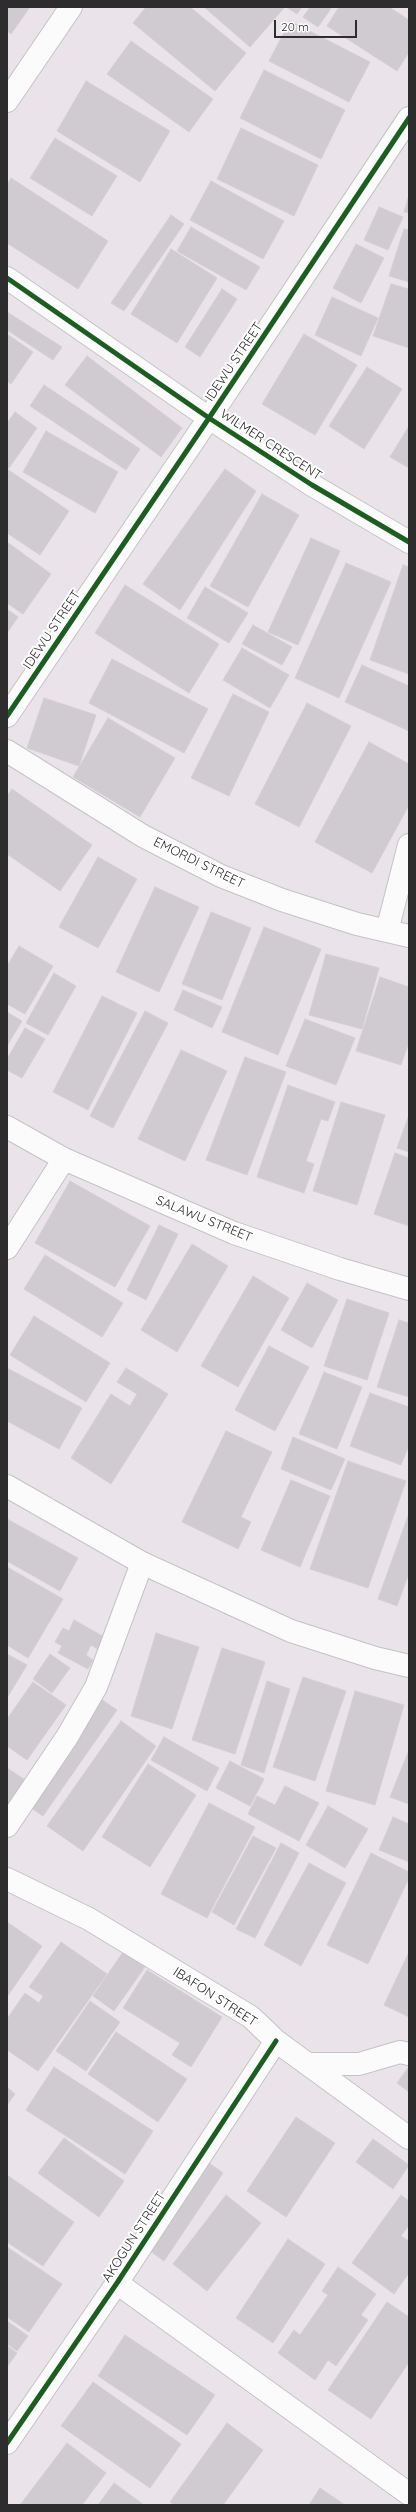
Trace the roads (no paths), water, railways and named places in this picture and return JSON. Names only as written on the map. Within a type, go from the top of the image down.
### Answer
[{"type":"street","points":[[7,101],[71,7]]},
{"type":"street","name":"IDEWU STREET","points":[[7,716],[209,418],[402,143],[409,118]]},
{"type":"street","name":"WILMER CRESCENT","points":[[7,278],[209,418],[312,484],[409,542]]},
{"type":"street","name":"EMORDI STREET","points":[[7,751],[143,836],[222,876],[282,900],[357,924],[409,936]]},
{"type":"street","points":[[387,931],[409,845]]},
{"type":"street","name":"SALAWU STREET","points":[[7,1127],[64,1159],[234,1233],[340,1269],[409,1289]]},
{"type":"street","points":[[7,1248],[64,1159]]},
{"type":"street","points":[[7,1486],[142,1563],[291,1631],[375,1658],[409,1666]]},
{"type":"street","points":[[7,1826],[67,1737],[96,1687],[142,1563]]},
{"type":"street","name":"IBAFON STREET","points":[[7,1879],[89,1919],[250,2017],[276,2041],[409,2138]]},
{"type":"street","name":"AKOGUN STREET","points":[[7,2443],[118,2283],[276,2041]]},
{"type":"street","points":[[309,2064],[358,2064],[400,2052],[409,2054]]},
{"type":"street","points":[[118,2283],[409,2494]]}]
